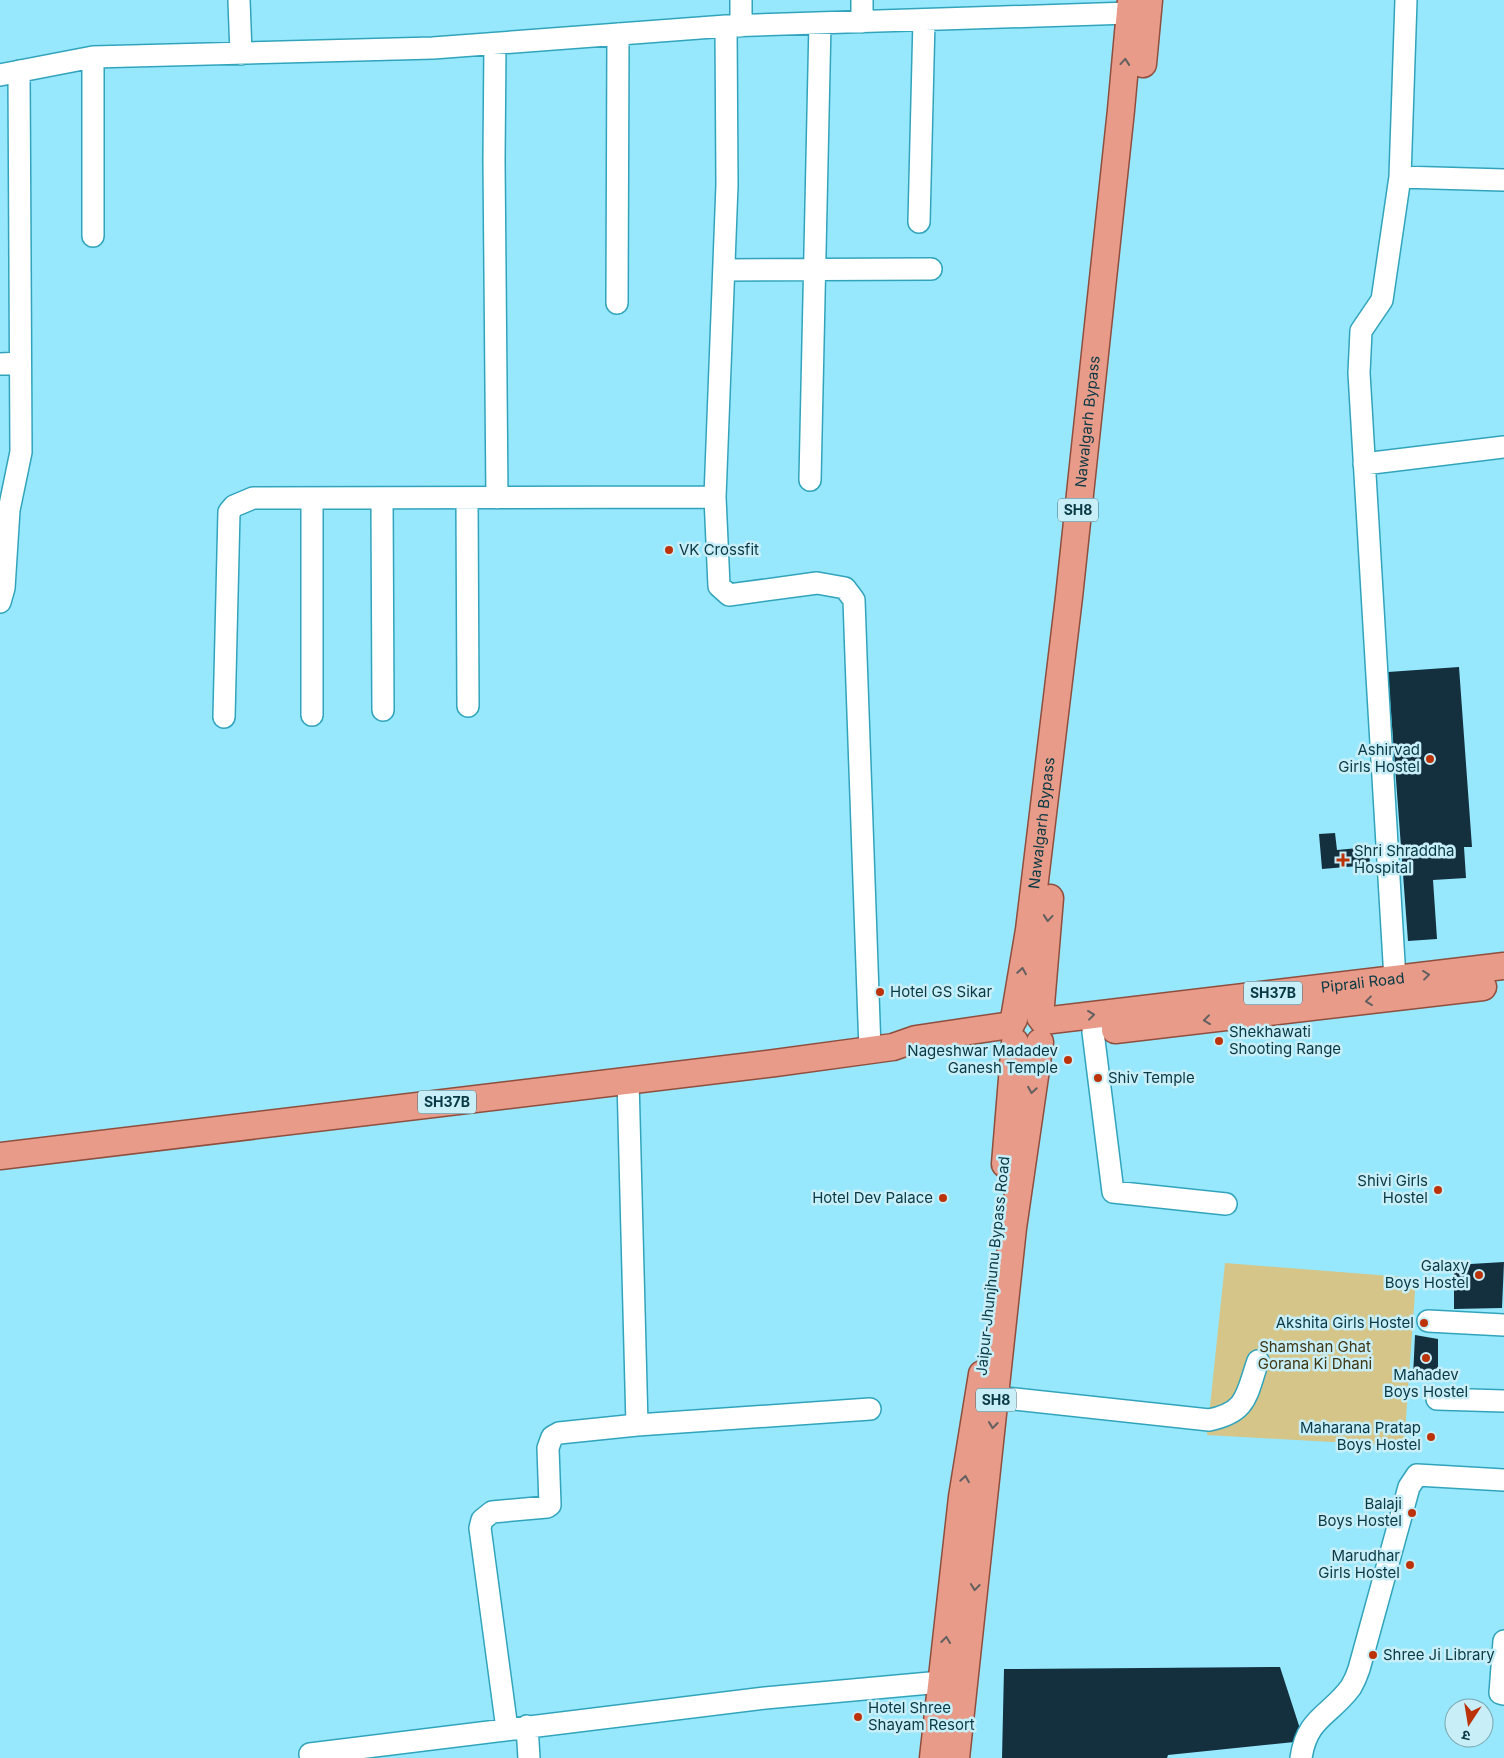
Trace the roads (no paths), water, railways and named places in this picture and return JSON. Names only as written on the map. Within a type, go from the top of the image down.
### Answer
[{"type":"main road","name":"Nawalgarh Bypass","points":[[1027,1030],[1136,4]]},
{"type":"main road","name":"Piprali Road","points":[[1027,1030],[1395,979],[1504,966]]},
{"type":"main road","points":[[1027,1030],[1093,1032],[1504,984]]},
{"type":"main road","name":"SH37B","points":[[0,1156],[882,1048],[916,1039],[1027,1030]]},
{"type":"main road","name":"SH8","points":[[956,1758],[996,1397],[1006,1228],[1027,1030]]},
{"type":"main road","name":"Jaipur-Jhunjhunu Bypass Road","points":[[933,1758],[962,1497],[1006,1228]]},
{"type":"street","points":[[239,0],[241,54]]},
{"type":"street","points":[[741,0],[733,26],[715,497],[718,586],[722,592],[729,595],[817,583],[845,588],[854,600],[882,1048]]},
{"type":"street","points":[[862,0],[862,22]]},
{"type":"street","points":[[1395,979],[1364,464],[1359,344],[1361,331],[1382,300],[1400,177],[1406,0]]},
{"type":"street","points":[[0,602],[4,588],[9,510],[20,452],[10,364],[9,73],[93,57],[433,48],[733,26],[924,20],[1015,8],[1136,4]]},
{"type":"street","points":[[920,222],[924,20]]},
{"type":"street","points":[[810,480],[820,23]]},
{"type":"street","points":[[617,303],[618,34]]},
{"type":"street","points":[[495,44],[494,170],[497,498]]},
{"type":"street","points":[[93,57],[93,236]]},
{"type":"street","points":[[1400,177],[1504,180]]},
{"type":"street","points":[[724,270],[931,269]]},
{"type":"street","points":[[1364,464],[1504,447]]},
{"type":"street","points":[[224,717],[229,512],[234,506],[253,498],[715,497]]},
{"type":"street","points":[[312,498],[312,715]]},
{"type":"street","points":[[382,498],[383,710]]},
{"type":"street","points":[[467,498],[468,706]]},
{"type":"street","points":[[1093,1032],[1113,1192],[1226,1204]]},
{"type":"street","points":[[628,1080],[637,1425]]},
{"type":"street","points":[[1428,1321],[1504,1325]]},
{"type":"street","points":[[996,1397],[1209,1420],[1226,1416],[1242,1406],[1258,1361]]},
{"type":"street","points":[[1437,1399],[1504,1401]]},
{"type":"street","points":[[529,1758],[517,1727],[480,1528],[482,1520],[492,1512],[547,1508],[550,1505],[548,1448],[552,1437],[560,1433],[637,1425],[870,1409]]},
{"type":"street","points":[[1301,1758],[1304,1741],[1314,1723],[1351,1687],[1359,1669],[1409,1487],[1417,1475],[1504,1480]]},
{"type":"street","points":[[1502,1694],[1504,1641]]},
{"type":"street","points":[[310,1754],[415,1749],[517,1727],[765,1698],[941,1682]]},
{"type":"place","name":"VK Crossfit","points":[[669,550]]},
{"type":"place","name":"Ashirvad Girls Hostel","points":[[1430,759]]},
{"type":"place","name":"Shri Shraddha Hospital","points":[[1343,860]]},
{"type":"place","name":"Hotel GS Sikar","points":[[880,992]]},
{"type":"place","name":"Shekhawati Shooting Range","points":[[1219,1041]]},
{"type":"place","name":"Nageshwar Madadev Ganesh Temple","points":[[1068,1060]]},
{"type":"place","name":"Shiv Temple","points":[[1098,1078]]},
{"type":"place","name":"Shivi Girls Hostel","points":[[1438,1190]]},
{"type":"place","name":"Hotel Dev Palace","points":[[943,1198]]},
{"type":"place","name":"Galaxy Boys Hostel","points":[[1479,1275]]},
{"type":"place","name":"Akshita Girls Hostel","points":[[1424,1323]]},
{"type":"place","name":"Mahadev Boys Hostel","points":[[1426,1358]]},
{"type":"place","name":"Maharana Pratap Boys Hostel","points":[[1431,1437]]},
{"type":"place","name":"Balaji Boys Hostel","points":[[1412,1513]]},
{"type":"place","name":"Marudhar Girls Hostel","points":[[1410,1565]]},
{"type":"place","name":"Shree Ji Library","points":[[1373,1655]]},
{"type":"place","name":"Hotel Shree Shayam Resort","points":[[858,1717]]},
{"type":"park label","name":"Shamshan Ghat Gorana Ki Dhani","points":[[1315,1356]]}]
